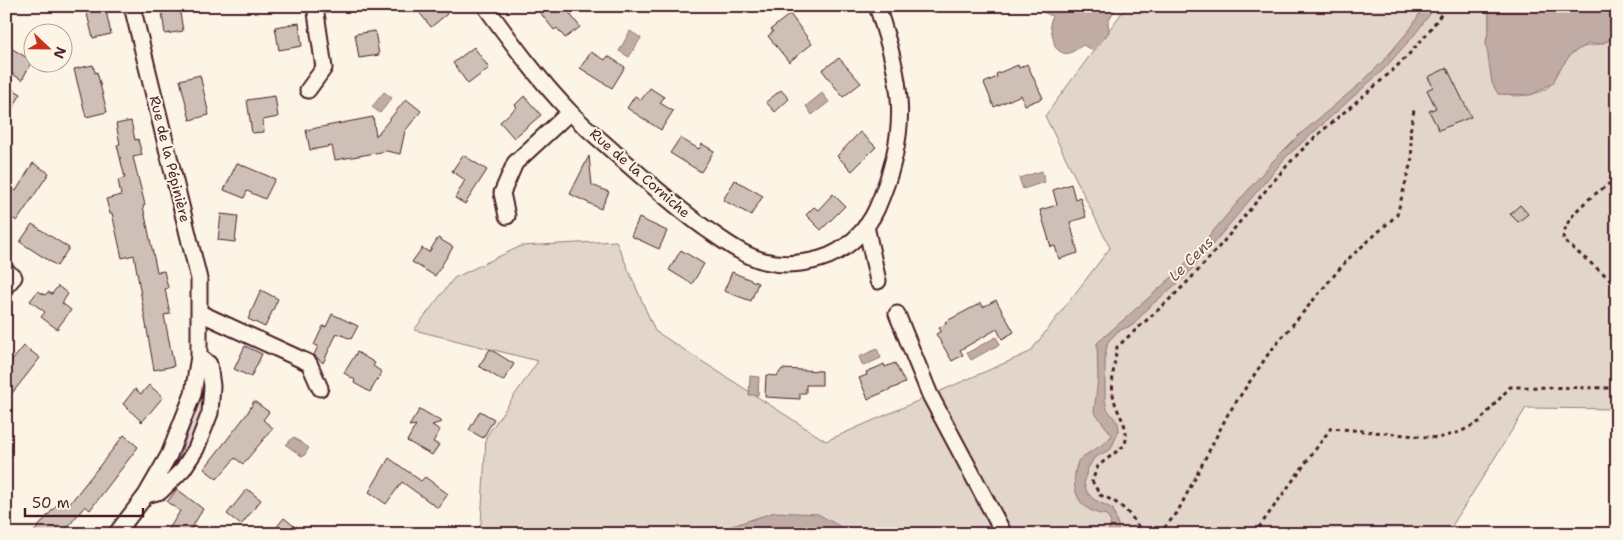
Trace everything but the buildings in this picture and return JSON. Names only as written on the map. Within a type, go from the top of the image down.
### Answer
[{"type":"street","name":"Rue de la Pépinière","points":[[116,534],[146,494],[169,455],[193,394],[199,356],[200,313],[197,269],[132,6]]},
{"type":"street","points":[[308,90],[324,68],[314,6]]},
{"type":"street","name":"Rue de la Corniche","points":[[485,6],[519,52],[570,112],[675,207],[744,253],[784,265],[806,263],[833,255],[851,242],[874,215],[889,181],[900,138],[900,91],[890,45],[877,6]]},
{"type":"street","points":[[507,216],[502,193],[515,163],[570,112]]},
{"type":"street","points":[[866,226],[878,281]]},
{"type":"street","points":[[6,271],[14,277],[6,286]]},
{"type":"street","points":[[200,313],[309,363],[320,388]]},
{"type":"street","points":[[897,314],[930,395],[1003,532]]},
{"type":"street","points":[[146,494],[161,492],[183,469],[196,449],[210,413],[212,386],[209,364],[199,356]]},
{"type":"path","points":[[1143,534],[1131,514],[1115,500],[1100,495],[1092,481],[1098,466],[1125,445],[1128,431],[1116,406],[1112,392],[1117,347],[1161,310],[1203,265],[1297,155],[1391,73],[1439,18],[1446,6]]},
{"type":"path","points":[[1159,534],[1176,513],[1228,414],[1269,353],[1347,260],[1397,215],[1412,158],[1410,132],[1414,110]]},
{"type":"path","points":[[1617,178],[1586,202],[1563,230],[1563,240],[1617,285]]},
{"type":"path","points":[[1254,534],[1332,428],[1438,438],[1460,432],[1478,422],[1510,387],[1617,388]]},
{"type":"shaded area","points":[[1489,6],[1489,28],[1486,42],[1512,96],[1530,95],[1541,91],[1551,85],[1566,60],[1575,51],[1604,43],[1617,36],[1617,409],[1526,408],[1447,534],[474,534],[481,524],[486,437],[538,361],[414,330],[454,278],[521,246],[616,241],[655,331],[826,441],[1030,352],[1110,248],[1045,116],[1126,7]]},
{"type":"shaded area","points":[[206,382],[206,402],[186,455],[167,476],[180,455]]},
{"type":"water","points":[[1050,6],[1117,6],[1108,21],[1109,32],[1094,51],[1083,45],[1072,52],[1062,53],[1055,47],[1050,24],[1052,16],[1043,12]]},
{"type":"water","name":"Le Cens","points":[[1424,6],[1436,6],[1415,34],[1383,70],[1286,157],[1186,276],[1149,307],[1133,325],[1118,331],[1108,342],[1105,355],[1105,400],[1107,409],[1118,423],[1119,430],[1111,449],[1094,458],[1087,470],[1084,484],[1087,492],[1093,499],[1113,509],[1119,528],[1116,534],[1107,534],[1111,523],[1107,515],[1097,513],[1082,504],[1075,489],[1075,471],[1078,461],[1105,443],[1112,435],[1094,412],[1098,379],[1097,343],[1179,271],[1273,161],[1299,135],[1361,83],[1384,60],[1411,28]]},
{"type":"water","points":[[1489,6],[1617,6],[1617,36],[1601,44],[1588,44],[1571,54],[1559,70],[1553,83],[1531,95],[1498,94],[1492,83],[1486,42],[1489,28]]},
{"type":"water","points":[[630,31],[641,38],[629,57],[619,51]]},
{"type":"water","points":[[384,92],[392,98],[380,113],[372,107]]},
{"type":"water","points":[[822,93],[829,102],[812,115],[806,106]]},
{"type":"water","points":[[1042,171],[1045,182],[1023,189],[1019,178]]},
{"type":"water","points":[[996,337],[1000,344],[971,360],[967,353]]},
{"type":"water","points":[[877,349],[881,358],[863,366],[859,357]]},
{"type":"water","points":[[750,376],[759,377],[758,395],[749,395]]},
{"type":"water","points":[[293,437],[309,448],[303,457],[286,445]]},
{"type":"water","points":[[775,512],[818,514],[853,534],[707,534]]}]
